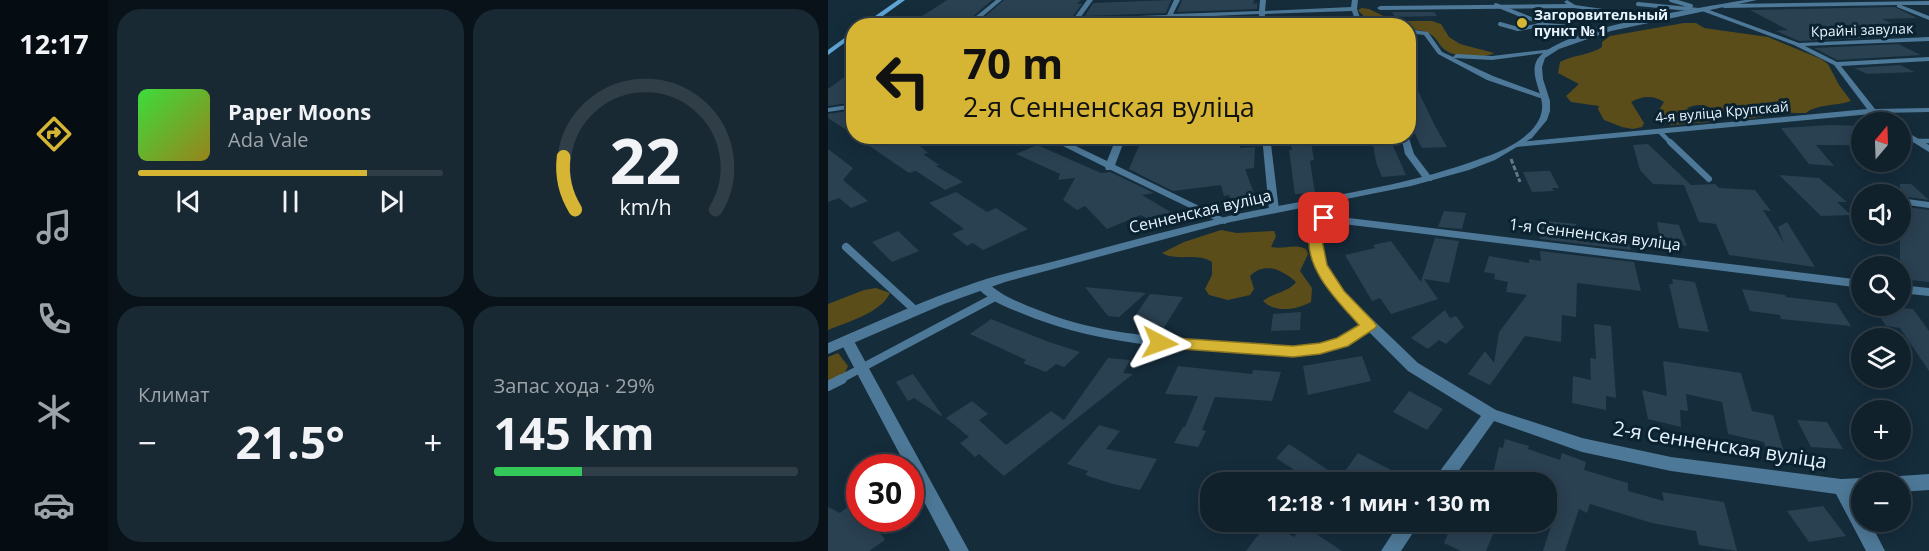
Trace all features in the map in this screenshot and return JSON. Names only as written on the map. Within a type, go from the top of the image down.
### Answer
[{"type":"main road","points":[[876,18],[902,0]]},
{"type":"main road","points":[[828,53],[846,39]]},
{"type":"street","points":[[977,18],[999,0]]},
{"type":"street","points":[[1076,18],[1089,0]]},
{"type":"street","points":[[1169,16],[1177,0]]},
{"type":"street","points":[[1262,18],[1263,0]]},
{"type":"street","points":[[1355,0],[1354,9],[1357,18]]},
{"type":"street","points":[[1563,0],[1574,6]]},
{"type":"street","points":[[1440,53],[1492,58],[1551,50],[1566,42],[1607,30],[1754,0]]},
{"type":"street","points":[[1724,6],[1929,3]]},
{"type":"street","name":"Крайні завулак","points":[[1895,4],[1929,18]]},
{"type":"street","points":[[1380,8],[1496,5],[1574,6],[1663,18]]},
{"type":"street","points":[[1142,18],[1354,9]]},
{"type":"street","points":[[1704,10],[1796,44],[1836,64],[1873,111]]},
{"type":"street","points":[[1416,32],[1426,33],[1440,53],[1490,78],[1543,96]]},
{"type":"street","name":"Крайні завулак","points":[[1796,44],[1929,39]]},
{"type":"street","name":"Сенненская вуліца","points":[[828,349],[915,310],[981,285],[1225,221],[1428,179],[1506,151],[1519,145],[1535,131],[1544,116],[1546,102],[1543,96],[1539,65],[1542,58],[1551,50]]},
{"type":"street","points":[[1836,64],[1929,59]]},
{"type":"street","points":[[828,110],[846,107]]},
{"type":"street","name":"4-я вуліца Крупскай","points":[[1519,145],[1873,111],[1929,110]]},
{"type":"street","points":[[1911,137],[1929,149]]},
{"type":"street","points":[[1062,144],[1225,221]]},
{"type":"street","points":[[1109,168],[1119,144]]},
{"type":"street","points":[[1267,144],[1274,210]]},
{"type":"street","points":[[1407,144],[1410,154],[1428,179]]},
{"type":"street","points":[[1316,203],[1324,218]]},
{"type":"street","points":[[1911,203],[1929,205]]},
{"type":"street","name":"1-я Сенненская вуліца","points":[[1324,218],[1851,283]]},
{"type":"street","name":"2-я Сенненская вуліца","points":[[1324,218],[1315,235],[1320,266],[1339,294],[1413,367],[1491,414],[1582,445],[1671,464],[1851,487]]},
{"type":"street","points":[[981,285],[995,297],[1064,324],[1094,334],[1138,341],[1293,351],[1320,348],[1342,342],[1369,326]]},
{"type":"street","points":[[1911,290],[1929,292]]},
{"type":"street","points":[[847,341],[960,551]]},
{"type":"street","points":[[1448,472],[1491,414]]},
{"type":"street","points":[[1911,483],[1929,482]]},
{"type":"street","name":"2-я Сенненская вуліца","points":[[1841,487],[1876,551]]},
{"type":"street","points":[[1397,549],[1406,532]]},
{"type":"lane","points":[[1671,0],[1704,10]]},
{"type":"lane","points":[[1638,4],[1704,10]]},
{"type":"lane","points":[[1496,5],[1546,25]]},
{"type":"lane","points":[[1500,24],[1518,29],[1546,25],[1607,30]]},
{"type":"lane","points":[[1660,132],[1709,179]]},
{"type":"lane","points":[[1917,141],[1929,141]]},
{"type":"lane","points":[[846,247],[915,310]]},
{"type":"lane","points":[[828,386],[864,369],[995,297]]},
{"type":"path","points":[[1506,151],[1520,182]]},
{"type":"shaded area","points":[[1369,9],[1388,18],[1365,18],[1358,10]]},
{"type":"shaded area","points":[[1416,21],[1432,21],[1441,24],[1449,37],[1460,44],[1494,53],[1476,57],[1454,54],[1444,49],[1432,35],[1416,30]]},
{"type":"shaded area","points":[[1696,23],[1704,28],[1768,37],[1821,59],[1828,64],[1851,101],[1815,108],[1806,113],[1777,113],[1745,119],[1729,116],[1706,106],[1694,105],[1687,108],[1691,112],[1708,118],[1709,122],[1671,125],[1660,122],[1656,115],[1664,102],[1652,97],[1640,98],[1631,102],[1644,123],[1642,127],[1633,129],[1604,120],[1598,109],[1599,106],[1571,102],[1566,96],[1579,84],[1558,73],[1560,62],[1597,50],[1610,36]]},
{"type":"shaded area","points":[[1221,230],[1237,233],[1274,231],[1276,236],[1271,247],[1306,249],[1308,254],[1300,271],[1312,288],[1311,302],[1286,309],[1268,305],[1263,301],[1296,282],[1279,271],[1267,268],[1255,271],[1250,276],[1254,289],[1250,295],[1228,300],[1209,295],[1205,289],[1212,275],[1212,262],[1200,258],[1168,256],[1162,253],[1184,242]]},
{"type":"shaded area","points":[[876,288],[890,293],[886,300],[863,316],[828,330],[828,304],[864,290]]},
{"type":"shaded area","points":[[838,353],[848,366],[843,377],[828,384],[828,357]]},
{"type":"building","points":[[947,0],[992,0],[971,18],[919,18]]},
{"type":"building","points":[[1004,0],[1081,0],[1077,4],[1082,4],[1073,16],[983,18]]},
{"type":"building","points":[[1171,0],[1166,13],[1085,16],[1093,3]]},
{"type":"building","points":[[1182,0],[1254,0],[1253,4],[1257,3],[1257,9],[1177,12]]},
{"type":"building","points":[[1895,7],[1917,18],[1882,19],[1898,26],[1886,26],[1910,36],[1799,41],[1776,31],[1788,30],[1750,10]]},
{"type":"building","points":[[1392,12],[1434,12],[1437,16],[1395,17]]},
{"type":"building","points":[[1256,16],[1255,18],[1220,18]]},
{"type":"building","points":[[1898,44],[1921,55],[1837,60],[1814,48]]},
{"type":"building","points":[[1900,65],[1915,72],[1867,74],[1854,68]]},
{"type":"building","points":[[846,76],[846,103],[828,106],[828,89]]},
{"type":"building","points":[[1416,87],[1447,147],[1422,148],[1416,136]]},
{"type":"building","points":[[846,111],[846,130],[828,118],[828,114]]},
{"type":"building","points":[[1851,126],[1851,145],[1816,145],[1834,166],[1809,164],[1781,128]]},
{"type":"building","points":[[867,144],[917,144],[928,153],[923,154],[939,165],[936,166],[963,182],[945,190],[916,171],[909,173]]},
{"type":"building","points":[[1140,144],[1188,144],[1188,146],[1240,144],[1240,148],[1255,147],[1254,168],[1245,169],[1255,196],[1231,200],[1229,195],[1224,196],[1221,185],[1173,191],[1129,169]]},
{"type":"building","points":[[1291,144],[1311,144],[1314,160],[1310,161],[1315,193],[1295,194],[1289,150],[1292,150]]},
{"type":"building","points":[[1373,144],[1392,144],[1406,175],[1382,177],[1376,162]]},
{"type":"building","points":[[1648,144],[1691,185],[1715,184],[1719,188],[1755,190],[1771,211],[1763,210],[1784,243],[1778,227],[1787,222],[1815,267],[1729,255],[1716,224],[1699,222],[1684,185],[1653,184],[1640,170],[1633,145]]},
{"type":"building","points":[[1037,145],[1101,173],[1110,172],[1154,193],[1142,195],[1174,214],[1154,223],[1141,215],[1107,229],[1085,206],[1077,210],[1063,200],[1075,178],[1058,180],[1060,174],[1016,154]]},
{"type":"building","points":[[828,149],[853,168],[843,180],[868,201],[851,208],[839,198],[828,202]]},
{"type":"building","points":[[1550,171],[1559,188],[1552,188],[1554,191],[1532,192],[1523,172]]},
{"type":"building","points":[[1779,175],[1819,178],[1847,202],[1837,202],[1851,215],[1821,216]]},
{"type":"building","points":[[1911,184],[1929,200],[1911,198]]},
{"type":"building","points":[[956,192],[987,212],[996,208],[1028,229],[983,250],[973,243],[967,246],[952,234],[964,229],[929,203]]},
{"type":"building","points":[[1911,208],[1929,210],[1929,282],[1911,280],[1911,256],[1900,256],[1900,244],[1911,244]]},
{"type":"building","points":[[1444,211],[1466,213],[1462,229],[1438,227]]},
{"type":"building","points":[[1539,220],[1576,224],[1576,228],[1627,232],[1631,250],[1540,239]]},
{"type":"building","points":[[1657,222],[1679,225],[1687,246],[1661,243]]},
{"type":"building","points":[[898,231],[919,251],[892,262],[872,242]]},
{"type":"building","points":[[1435,238],[1459,241],[1449,283],[1424,279],[1438,299],[1391,314],[1380,298],[1372,301],[1345,255],[1375,248],[1373,245],[1391,241],[1421,282]]},
{"type":"building","points":[[1540,251],[1634,262],[1641,291],[1577,283],[1576,317],[1562,315],[1561,342],[1525,336],[1490,385],[1468,374],[1485,351],[1494,363],[1499,332],[1527,295],[1506,292],[1508,282],[1494,279],[1495,274],[1484,272],[1489,256],[1529,263],[1529,259],[1541,261]]},
{"type":"building","points":[[1672,279],[1695,282],[1709,332],[1679,328],[1669,284],[1673,284]]},
{"type":"building","points":[[1085,287],[1146,293],[1119,317],[1108,316]]},
{"type":"building","points":[[1742,289],[1836,303],[1851,326],[1781,319],[1780,315],[1750,311]]},
{"type":"building","points":[[1150,294],[1183,297],[1160,334],[1138,332],[1146,320],[1133,319]]},
{"type":"building","points":[[1911,309],[1913,309],[1929,331],[1929,371],[1911,344],[1911,328],[1886,326],[1880,316],[1911,316]]},
{"type":"building","points":[[1445,310],[1450,318],[1456,316],[1464,327],[1446,344],[1439,340],[1428,349],[1411,338]]},
{"type":"building","points":[[1301,312],[1300,330],[1271,331],[1273,314]]},
{"type":"building","points":[[991,319],[1080,352],[1064,367],[1056,364],[1046,372],[1023,363],[1026,360],[970,334]]},
{"type":"building","points":[[1594,324],[1611,326],[1616,398],[1606,396],[1606,410],[1572,403],[1573,376],[1591,380],[1590,358],[1596,359]]},
{"type":"building","points":[[1362,356],[1371,381],[1308,395],[1303,366]]},
{"type":"building","points":[[1108,358],[1130,360],[1123,373],[1133,374],[1004,476],[979,454],[975,457],[960,443],[969,437],[946,418],[972,401],[988,414],[979,420],[1006,445],[1051,411],[1064,420]]},
{"type":"building","points":[[1663,361],[1741,373],[1752,411],[1773,415],[1784,452],[1766,448],[1764,442],[1728,434],[1722,402],[1686,394],[1688,411],[1680,410],[1681,427],[1648,419],[1642,390],[1667,396]]},
{"type":"building","points":[[1178,366],[1252,374],[1253,370],[1281,372],[1272,401],[1215,397],[1202,430],[1206,431],[1198,447],[1174,443],[1185,427],[1198,396],[1165,394]]},
{"type":"building","points":[[913,374],[941,416],[914,398],[908,401],[896,382]]},
{"type":"building","points":[[1409,391],[1443,409],[1427,430],[1393,412]]},
{"type":"building","points":[[1797,420],[1827,422],[1843,449],[1811,447]]},
{"type":"building","points":[[1099,425],[1120,431],[1106,449],[1157,459],[1140,490],[1085,475],[1088,471],[1067,464]]},
{"type":"building","points":[[1505,439],[1529,446],[1528,449],[1560,460],[1562,453],[1586,462],[1584,470],[1628,483],[1628,491],[1664,501],[1662,492],[1724,502],[1737,551],[1699,545],[1696,531],[1652,523],[1590,504],[1587,513],[1579,509],[1565,551],[1543,551],[1549,532],[1557,532],[1557,472],[1493,472],[1499,447],[1503,448]]},
{"type":"building","points":[[1289,444],[1331,472],[1297,472],[1276,458]]},
{"type":"building","points":[[1358,453],[1391,470],[1390,472],[1344,472]]},
{"type":"building","points":[[1823,506],[1846,536],[1809,542],[1787,511]]},
{"type":"building","points":[[828,507],[840,513],[846,508],[846,532],[879,532],[885,540],[869,551],[828,551]]},
{"type":"building","points":[[1260,532],[1285,532],[1294,537],[1298,532],[1314,532],[1342,551],[1246,551]]},
{"type":"building","points":[[1449,532],[1494,532],[1486,551],[1461,551],[1444,543]]},
{"type":"place","name":"Загоровительный пункт № 1","points":[[1522,23]]},
{"type":"route","points":[[1160,343],[1293,351],[1320,348],[1342,342],[1369,326],[1339,294],[1320,266],[1315,235],[1324,218]]}]
